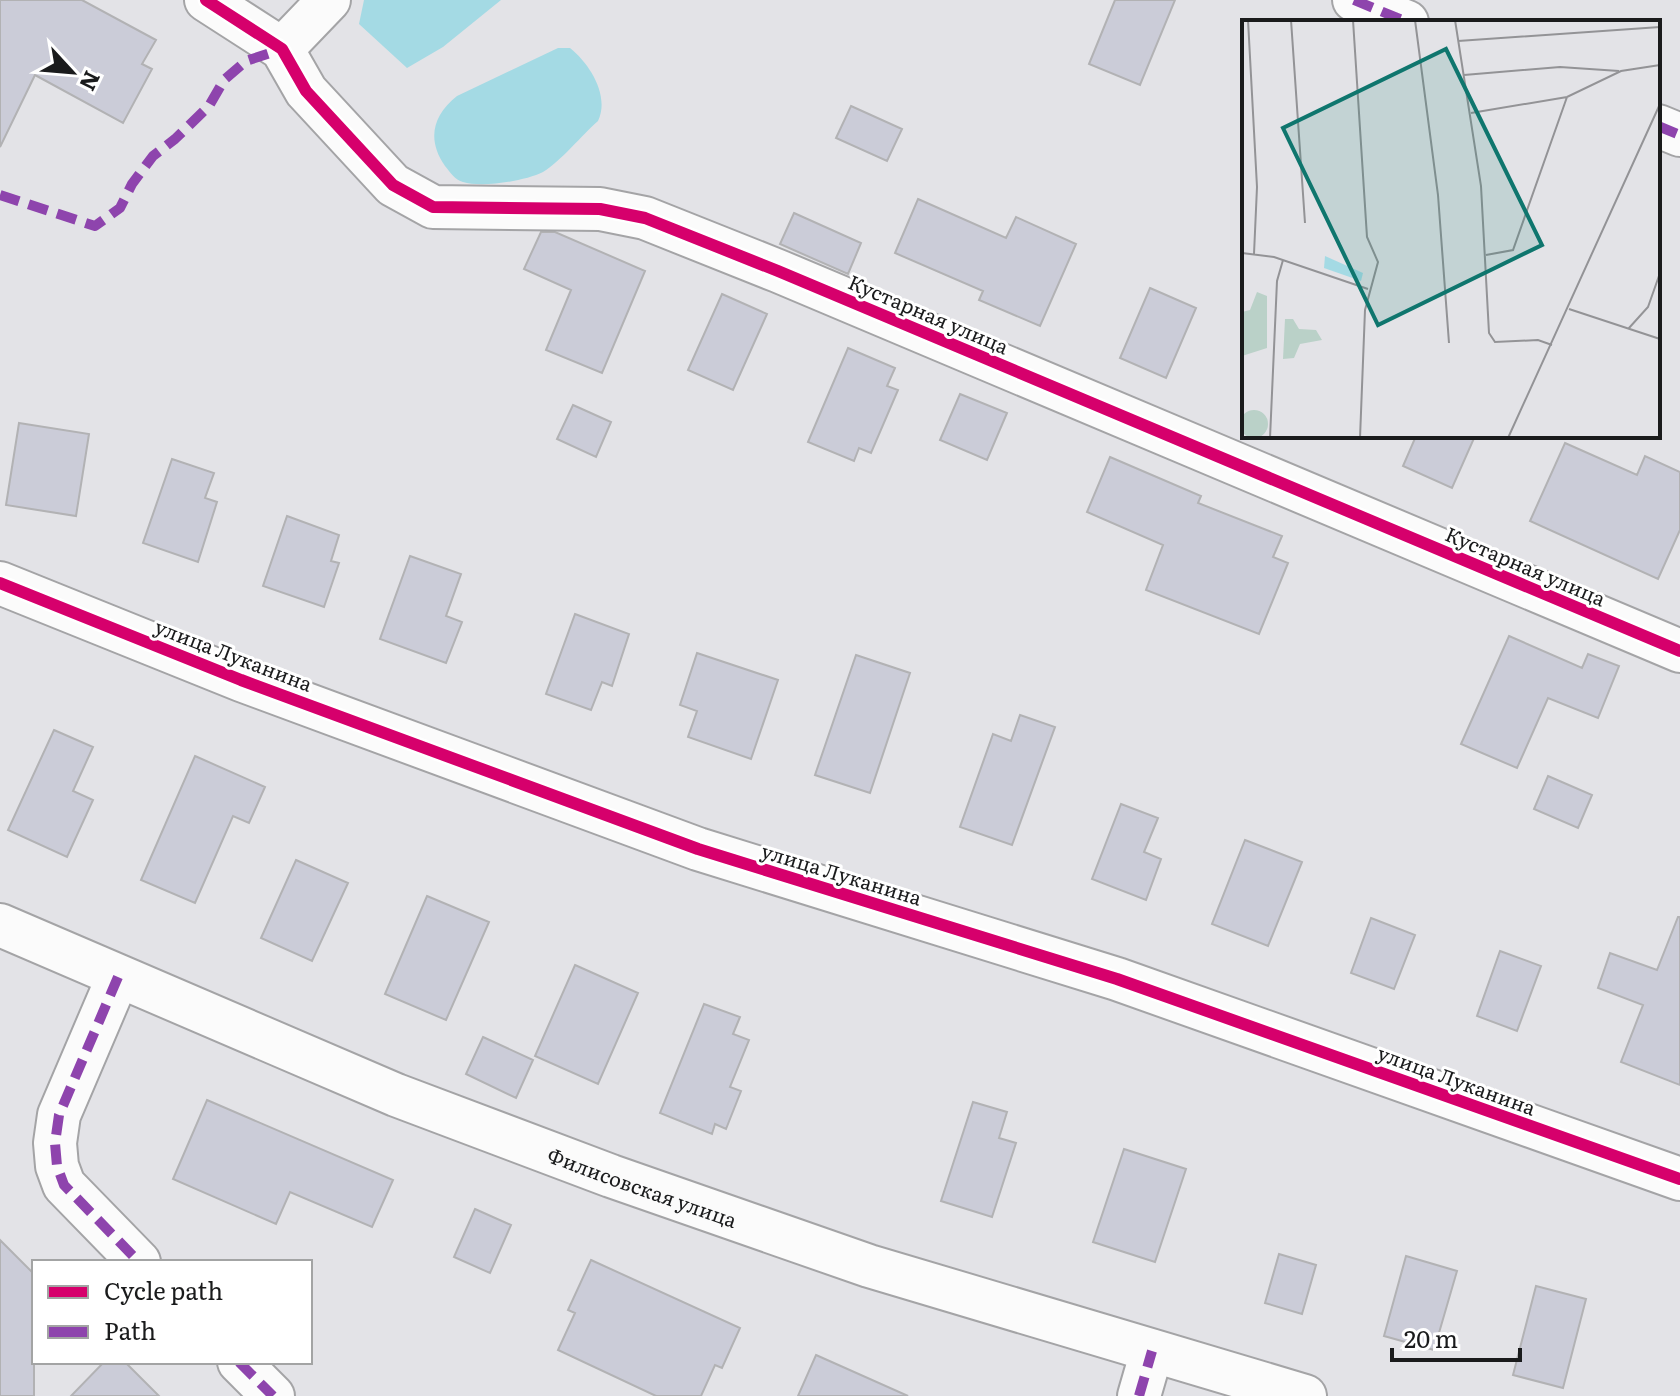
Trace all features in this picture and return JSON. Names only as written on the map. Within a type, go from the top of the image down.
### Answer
[{"type":"street","name":"Кустарная улица","points":[[206,0],[282,49],[306,91],[393,185],[433,207],[586,208],[645,218],[778,271],[1680,651]]},
{"type":"street","points":[[282,49],[329,0]]},
{"type":"street","points":[[1354,0],[1402,20]]},
{"type":"street","points":[[1660,127],[1680,135]]},
{"type":"street","name":"улица Луканина","points":[[0,583],[241,680],[698,849],[1117,979],[1680,1179]]},
{"type":"street","name":"Филисовская улица","points":[[0,925],[396,1095],[611,1176],[869,1266],[1305,1396]]},
{"type":"street","points":[[118,977],[59,1115],[55,1143],[57,1166],[64,1185],[137,1260]]},
{"type":"street","points":[[1139,1396],[1152,1351]]},
{"type":"street","points":[[241,1364],[273,1396]]},
{"type":"water","points":[[364,0],[501,0],[443,47],[407,68],[359,24]]},
{"type":"water","points":[[558,48],[570,48],[596,81],[602,101],[598,121],[543,172],[503,183],[471,184],[455,178],[439,156],[434,138],[437,120],[442,112],[457,96]]},
{"type":"building","points":[[0,0],[82,0],[156,40],[142,64],[152,69],[123,123],[35,75],[0,147]]},
{"type":"building","points":[[1115,0],[1175,0],[1140,85],[1089,64]]},
{"type":"building","points":[[851,106],[902,129],[887,161],[836,138]]},
{"type":"building","points":[[918,199],[1006,238],[1016,217],[1076,244],[1040,326],[979,300],[983,291],[895,253]]},
{"type":"building","points":[[794,213],[861,243],[848,274],[780,244]]},
{"type":"building","points":[[541,232],[555,232],[645,271],[602,373],[546,350],[571,290],[524,269]]},
{"type":"building","points":[[1150,288],[1196,308],[1166,378],[1120,358]]},
{"type":"building","points":[[722,294],[767,314],[733,390],[688,370]]},
{"type":"building","points":[[848,348],[895,368],[887,386],[898,390],[871,453],[859,448],[854,461],[808,442]]},
{"type":"building","points":[[960,394],[1007,413],[987,460],[940,440]]},
{"type":"building","points":[[573,405],[611,422],[596,457],[557,439]]},
{"type":"building","points":[[19,423],[89,434],[76,516],[6,505]]},
{"type":"building","points":[[1415,438],[1474,438],[1452,488],[1403,466]]},
{"type":"building","points":[[1565,443],[1637,475],[1645,456],[1680,472],[1680,530],[1658,579],[1530,521]]},
{"type":"building","points":[[1110,457],[1201,496],[1198,503],[1282,536],[1273,557],[1288,563],[1259,634],[1146,590],[1163,545],[1087,512]]},
{"type":"building","points":[[172,459],[214,473],[205,498],[217,502],[198,562],[143,543]]},
{"type":"building","points":[[287,516],[339,535],[331,561],[339,563],[324,607],[263,586]]},
{"type":"building","points":[[410,556],[461,574],[446,616],[462,622],[446,663],[380,639]]},
{"type":"building","points":[[575,614],[629,634],[612,686],[602,682],[591,710],[546,694]]},
{"type":"building","points":[[1509,636],[1582,668],[1588,654],[1619,666],[1598,718],[1548,698],[1517,768],[1461,744]]},
{"type":"building","points":[[697,653],[778,680],[751,759],[688,737],[697,711],[680,705]]},
{"type":"building","points":[[856,655],[910,673],[870,793],[815,775]]},
{"type":"building","points":[[1020,715],[1055,727],[1012,845],[960,827],[993,734],[1011,741]]},
{"type":"building","points":[[54,730],[93,747],[73,791],[93,800],[67,857],[8,830]]},
{"type":"building","points":[[195,756],[265,787],[249,823],[233,816],[195,903],[141,880]]},
{"type":"building","points":[[1548,776],[1592,795],[1578,828],[1534,809]]},
{"type":"building","points":[[1121,804],[1158,818],[1144,852],[1161,859],[1146,900],[1092,879]]},
{"type":"building","points":[[1245,840],[1302,862],[1268,946],[1212,924]]},
{"type":"building","points":[[296,860],[348,883],[312,961],[261,938]]},
{"type":"building","points":[[427,896],[489,922],[446,1020],[385,994]]},
{"type":"building","points":[[1678,917],[1680,1085],[1621,1062],[1643,1005],[1598,988],[1610,953],[1657,970]]},
{"type":"building","points":[[1371,918],[1415,935],[1394,989],[1351,973]]},
{"type":"building","points":[[1500,951],[1541,966],[1517,1031],[1477,1016]]},
{"type":"building","points":[[575,965],[638,993],[598,1084],[535,1056]]},
{"type":"building","points":[[704,1004],[740,1017],[733,1034],[749,1040],[730,1087],[741,1091],[726,1129],[715,1124],[712,1134],[660,1113]]},
{"type":"building","points":[[483,1037],[533,1060],[516,1098],[466,1074]]},
{"type":"building","points":[[207,1100],[393,1180],[372,1227],[290,1192],[276,1224],[173,1179]]},
{"type":"building","points":[[973,1102],[1007,1112],[999,1138],[1016,1143],[992,1217],[941,1201]]},
{"type":"building","points":[[1124,1149],[1186,1169],[1155,1262],[1093,1242]]},
{"type":"building","points":[[475,1209],[511,1225],[490,1273],[454,1257]]},
{"type":"building","points":[[0,1240],[32,1272],[34,1396],[0,1396]]},
{"type":"building","points":[[1279,1254],[1316,1265],[1302,1314],[1265,1303]]},
{"type":"building","points":[[1406,1256],[1457,1271],[1434,1350],[1384,1336]]},
{"type":"building","points":[[591,1260],[740,1328],[722,1368],[715,1365],[701,1396],[656,1396],[558,1350],[575,1313],[568,1310]]},
{"type":"building","points":[[1536,1286],[1586,1299],[1563,1388],[1513,1375]]},
{"type":"building","points":[[816,1355],[908,1396],[798,1396]]},
{"type":"building","points":[[102,1364],[127,1364],[159,1396],[71,1396]]},
{"type":"marked path","points":[[1354,0],[1402,20]]},
{"type":"marked path","points":[[0,195],[95,226],[120,208],[132,184],[153,156],[209,106],[224,80],[246,61],[282,49]]},
{"type":"marked path","points":[[1660,127],[1680,135]]},
{"type":"marked path","points":[[118,977],[59,1115],[55,1143],[57,1166],[64,1185],[137,1260]]},
{"type":"marked path","points":[[1139,1396],[1152,1351]]},
{"type":"marked path","points":[[241,1364],[273,1396]]},
{"type":"cycle path","points":[[206,0],[282,49],[306,91],[393,185],[433,207],[600,209],[645,218],[778,271],[1680,651]]},
{"type":"cycle path","points":[[0,583],[241,680],[698,849],[1117,979],[1680,1179]]}]
